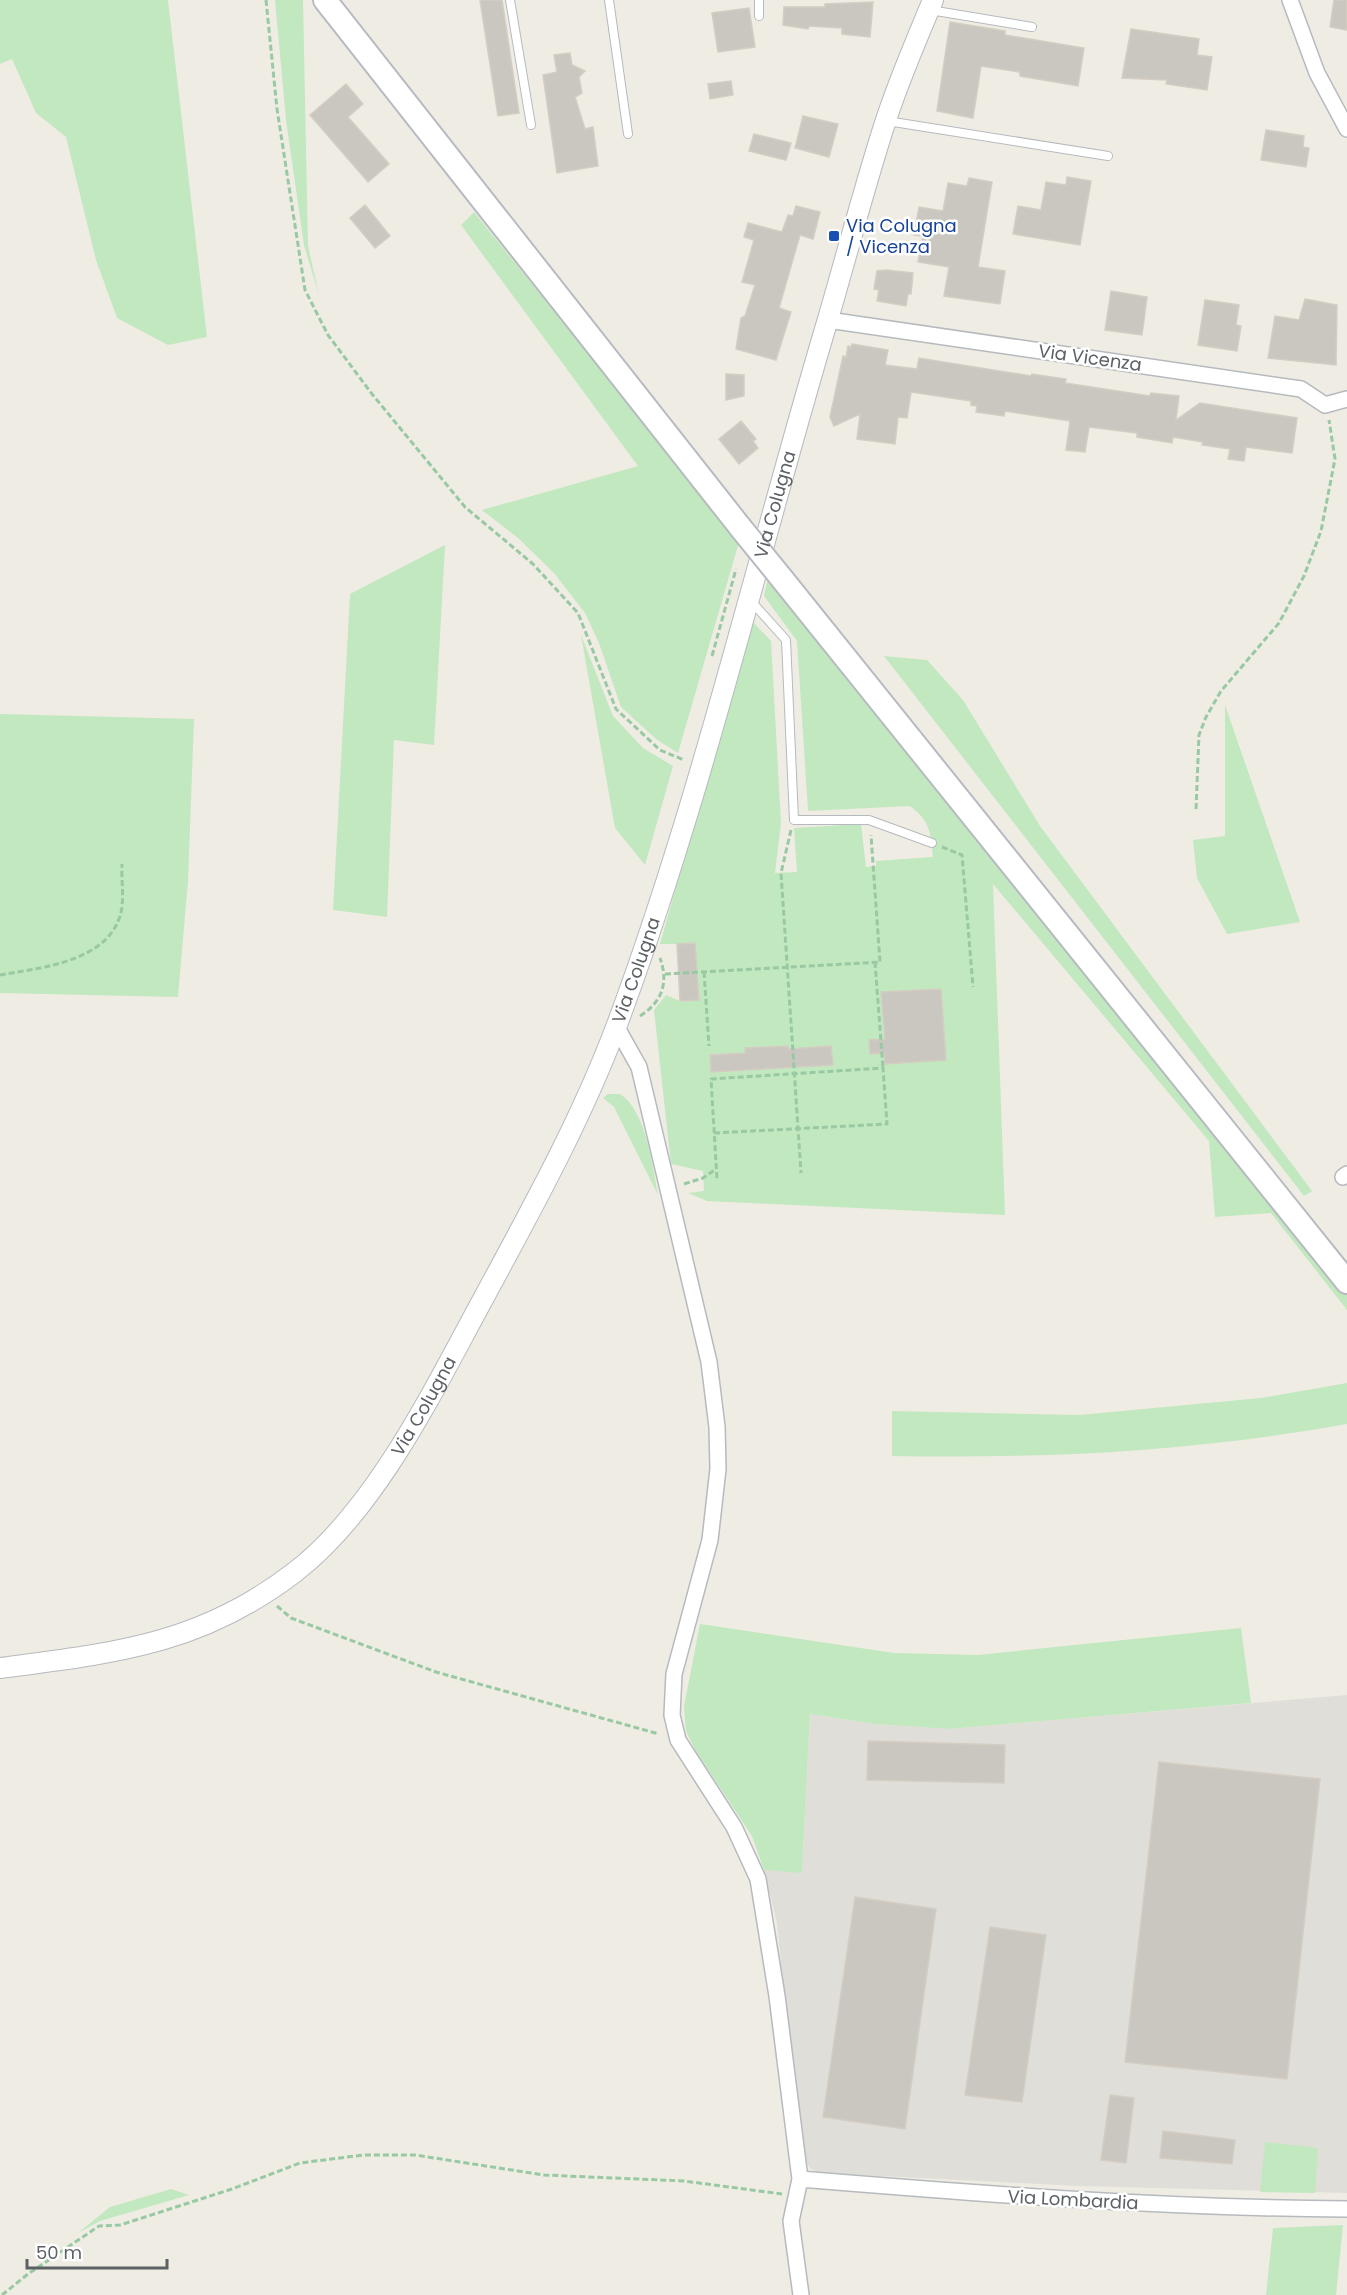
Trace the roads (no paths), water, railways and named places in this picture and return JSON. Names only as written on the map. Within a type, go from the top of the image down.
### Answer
[{"type":"main road","points":[[325,0],[740,527],[1347,1282]]},
{"type":"street","points":[[1290,0],[1317,74],[1347,129]]},
{"type":"street","name":"Via Colugna","points":[[0,1668],[104,1654],[177,1637],[238,1610],[300,1568],[334,1535],[364,1499],[420,1415],[562,1152],[616,1026],[688,765],[748,598],[886,121],[931,5]]},
{"type":"street","name":"Via Vicenza","points":[[828,320],[1301,389],[1325,405],[1347,399]]},
{"type":"street","points":[[616,1026],[639,1067],[709,1362],[717,1427],[718,1458],[710,1540],[671,1694],[672,1715],[678,1740],[734,1827],[758,1880],[777,1996],[800,2179],[791,2221],[801,2295]]},
{"type":"street","name":"Via Lombardia","points":[[800,2179],[1039,2199],[1237,2208],[1347,2210]]},
{"type":"lane","points":[[510,0],[531,124]]},
{"type":"lane","points":[[609,0],[628,134]]},
{"type":"lane","points":[[759,0],[759,16]]},
{"type":"lane","points":[[931,5],[1032,27]]},
{"type":"lane","points":[[886,121],[1108,156]]},
{"type":"lane","points":[[748,598],[786,640],[794,820],[870,820],[932,843]]},
{"type":"place","name":"Via Colugna / Vicenza","points":[[834,236]]}]
